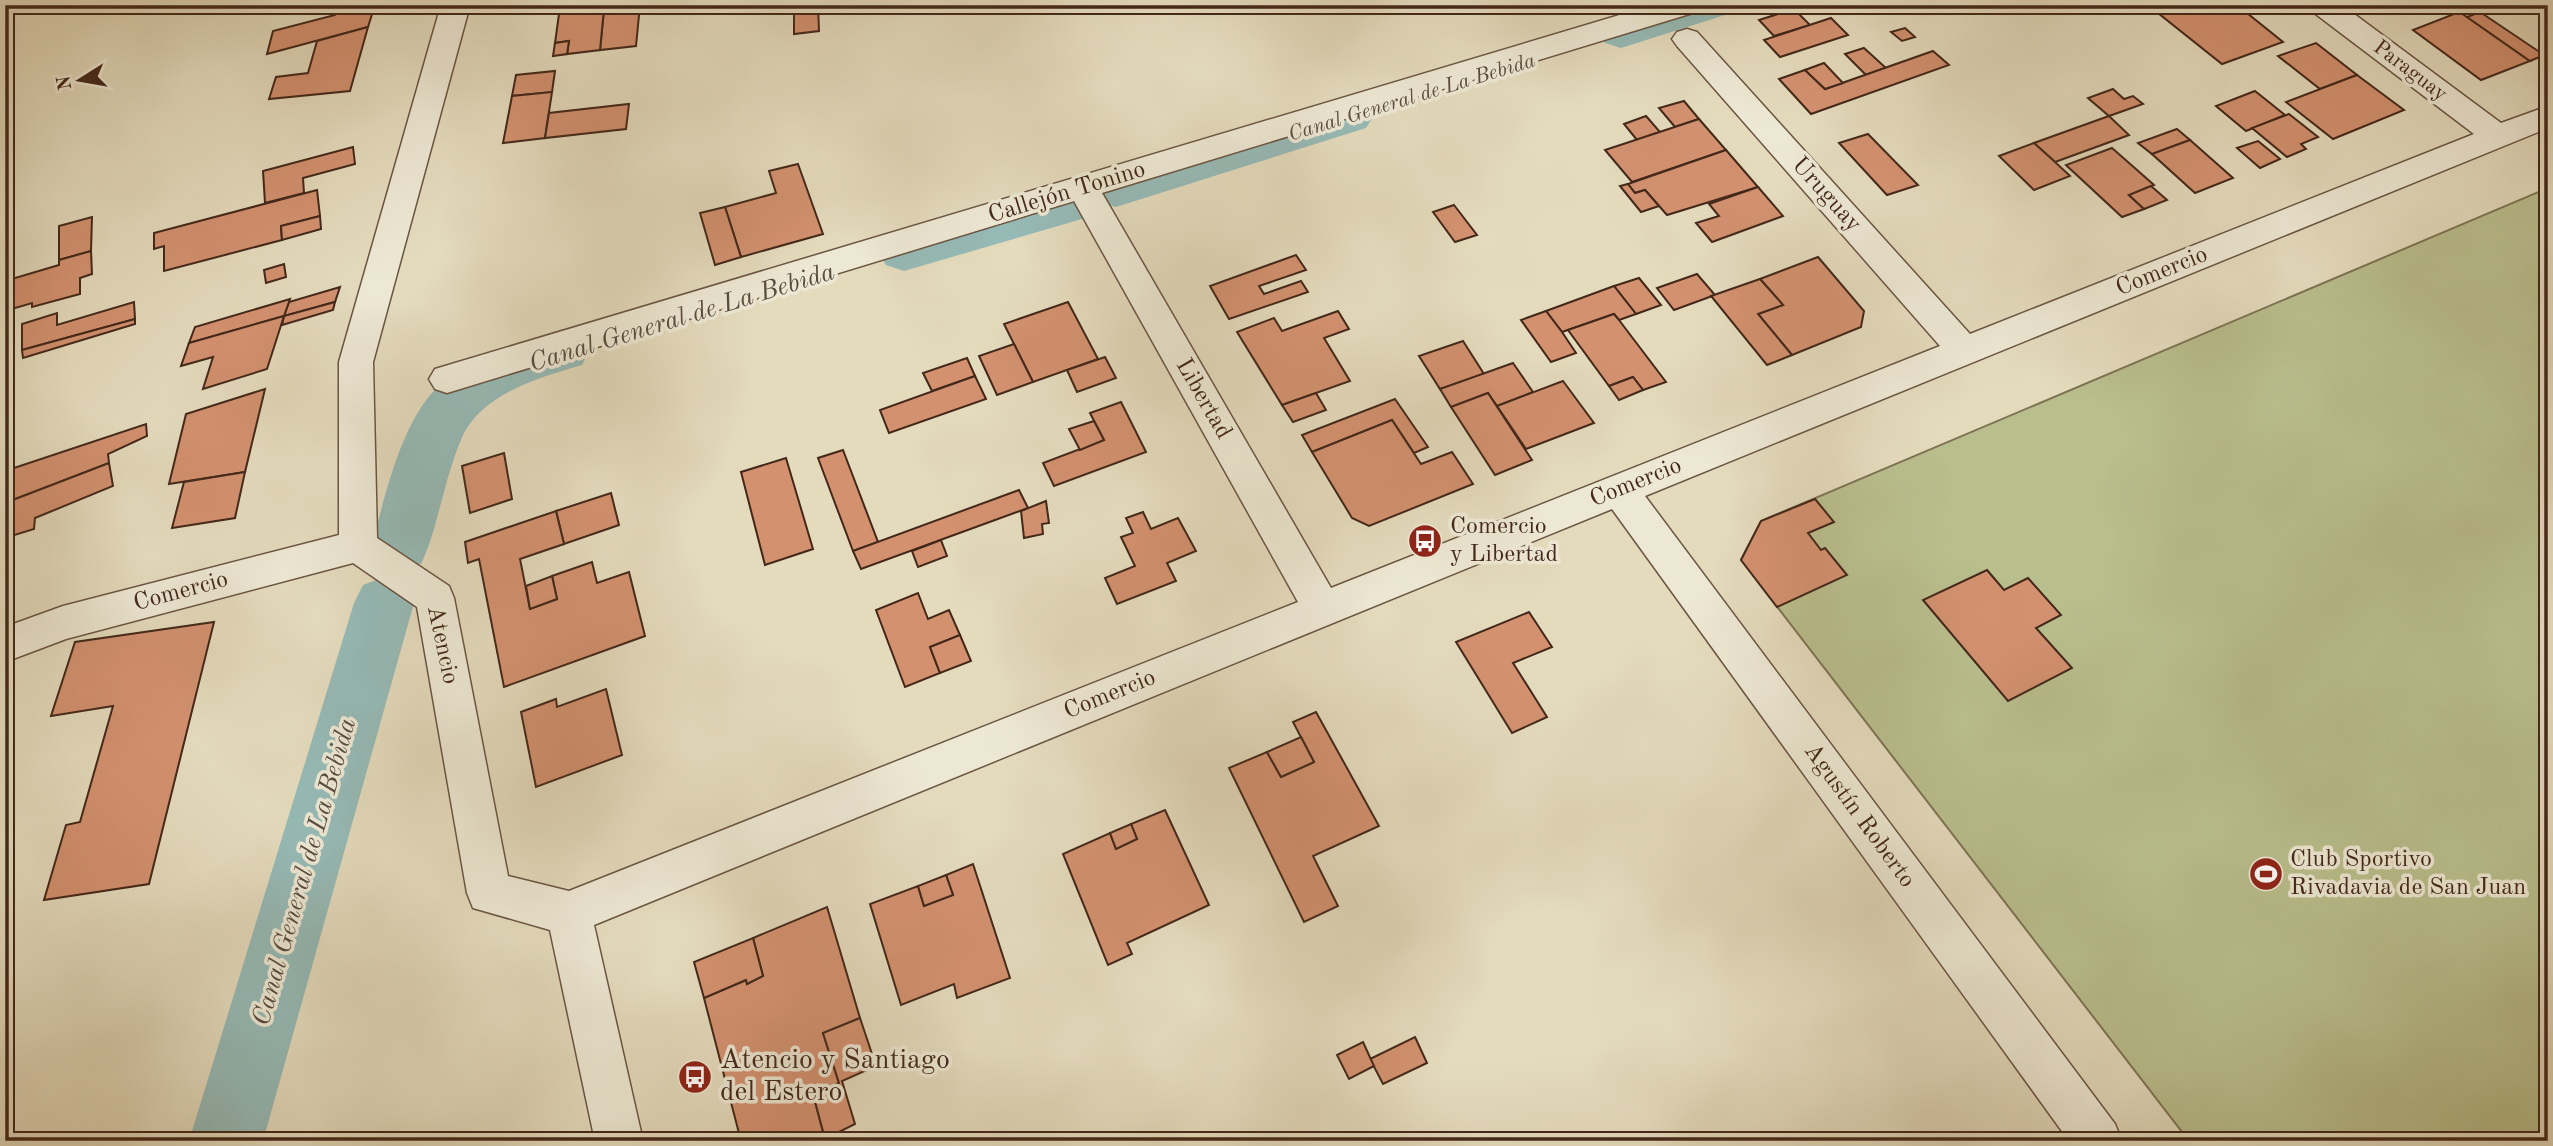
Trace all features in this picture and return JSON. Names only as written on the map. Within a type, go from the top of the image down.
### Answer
[{"type":"street","points":[[358,546],[356,362],[456,5]]},
{"type":"street","name":"Callejón Tonino","points":[[447,379],[1686,5]]},
{"type":"street","name":"Paraguay","points":[[2323,5],[2498,136]]},
{"type":"street","name":"Uruguay","points":[[1686,39],[1965,351]]},
{"type":"street","name":"Comercio","points":[[569,913],[2548,116]]},
{"type":"street","name":"Libertad","points":[[1083,188],[1323,610]]},
{"type":"street","name":"Agustín Roberto","points":[[1619,490],[2098,1141]]},
{"type":"street","name":"Comercio","points":[[5,645],[63,623],[358,546]]},
{"type":"street","name":"Atencio","points":[[358,546],[435,598],[489,892],[569,913]]},
{"type":"street","points":[[569,913],[619,1141]]},
{"type":"green space","name":"Club Sportivo Rivadavia de San Juan","points":[[2548,188],[2548,1141],[2189,1141],[1741,560],[1761,521]]},
{"type":"building","points":[[338,5],[375,5],[368,27],[267,54],[273,31],[335,15]]},
{"type":"building","points":[[640,5],[636,46],[600,50],[604,9]]},
{"type":"building","points":[[794,5],[818,5],[819,31],[794,34]]},
{"type":"building","points":[[2179,5],[2237,5],[2283,42],[2222,64],[2158,13]]},
{"type":"building","points":[[604,9],[600,50],[567,54],[569,41],[555,43],[559,14]]},
{"type":"building","points":[[1794,9],[1810,25],[1774,36],[1759,20]]},
{"type":"building","points":[[2459,12],[2530,61],[2481,80],[2413,30]]},
{"type":"building","points":[[2480,12],[2544,55],[2530,61],[2467,17]]},
{"type":"building","points":[[1831,18],[1848,35],[1780,57],[1764,40]]},
{"type":"building","points":[[368,27],[350,91],[269,99],[276,77],[308,73],[317,41]]},
{"type":"building","points":[[1905,28],[1915,37],[1902,41],[1891,32]]},
{"type":"building","points":[[569,41],[567,54],[553,56],[555,43]]},
{"type":"building","points":[[2316,43],[2357,75],[2320,89],[2278,56]]},
{"type":"building","points":[[1864,48],[1886,68],[1866,75],[1845,54]]},
{"type":"building","points":[[1933,51],[1949,65],[1811,114],[1779,79],[1805,70],[1825,89]]},
{"type":"building","points":[[1824,63],[1843,83],[1825,89],[1805,70]]},
{"type":"building","points":[[555,71],[552,92],[512,96],[516,75]]},
{"type":"building","points":[[2357,75],[2404,110],[2333,139],[2286,102]]},
{"type":"building","points":[[2113,89],[2124,99],[2133,96],[2143,104],[2109,116],[2088,98]]},
{"type":"building","points":[[2255,91],[2285,115],[2246,131],[2216,106]]},
{"type":"building","points":[[552,92],[545,138],[503,143],[512,96]]},
{"type":"building","points":[[1684,101],[1699,119],[1675,127],[1659,108]]},
{"type":"building","points":[[629,104],[626,129],[545,138],[549,113]]},
{"type":"building","points":[[2289,114],[2318,137],[2301,144],[2306,149],[2287,157],[2252,128]]},
{"type":"building","points":[[1646,116],[1660,132],[1637,140],[1624,124]]},
{"type":"building","points":[[2109,116],[2129,135],[2055,162],[2034,143]]},
{"type":"building","points":[[1699,119],[1726,150],[1632,182],[1605,150]]},
{"type":"building","points":[[2177,129],[2190,140],[2152,154],[2138,143]]},
{"type":"building","points":[[1868,134],[1918,185],[1887,195],[1839,143]]},
{"type":"building","points":[[2190,140],[2233,178],[2195,193],[2152,154]]},
{"type":"building","points":[[2258,141],[2280,159],[2260,168],[2237,148]]},
{"type":"building","points":[[2034,143],[2070,176],[2034,190],[1999,156]]},
{"type":"building","points":[[353,147],[355,164],[303,178],[304,193],[265,203],[263,171]]},
{"type":"building","points":[[2112,148],[2154,185],[2129,195],[2144,209],[2122,217],[2066,165]]},
{"type":"building","points":[[1726,150],[1758,187],[1667,215],[1645,190],[1635,193],[1628,184]]},
{"type":"building","points":[[798,164],[823,234],[741,257],[725,207],[776,193],[769,171]]},
{"type":"building","points":[[1628,184],[1635,193],[1645,190],[1659,206],[1641,212],[1620,186]]},
{"type":"building","points":[[2151,186],[2167,200],[2144,209],[2129,195]]},
{"type":"building","points":[[1758,187],[1783,216],[1712,242],[1696,223],[1719,216],[1709,204]]},
{"type":"building","points":[[317,190],[320,216],[281,226],[282,240],[164,271],[164,246],[154,249],[154,233]]},
{"type":"building","points":[[1454,205],[1477,235],[1455,242],[1433,212]]},
{"type":"building","points":[[725,207],[741,257],[715,265],[700,213]]},
{"type":"building","points":[[320,216],[321,229],[282,240],[281,226]]},
{"type":"building","points":[[92,217],[91,251],[59,260],[59,226]]},
{"type":"building","points":[[91,251],[92,274],[80,278],[80,294],[5,311],[5,281],[59,265],[59,260]]},
{"type":"building","points":[[1296,255],[1306,270],[1259,286],[1264,294],[1301,281],[1308,292],[1229,319],[1210,286]]},
{"type":"building","points":[[1818,257],[1864,311],[1861,327],[1792,355],[1758,314],[1783,305],[1760,279]]},
{"type":"building","points":[[284,264],[286,277],[266,283],[264,270]]},
{"type":"building","points":[[1697,274],[1715,295],[1674,310],[1657,288]]},
{"type":"building","points":[[1639,278],[1661,305],[1636,314],[1614,286]]},
{"type":"building","points":[[1760,279],[1783,305],[1758,314],[1792,355],[1767,365],[1711,296]]},
{"type":"building","points":[[1614,286],[1636,314],[1619,320],[1614,314],[1562,332],[1546,311]]},
{"type":"building","points":[[340,287],[335,302],[284,316],[289,302]]},
{"type":"building","points":[[290,299],[284,316],[189,343],[195,327]]},
{"type":"building","points":[[134,302],[135,319],[22,350],[22,324],[57,313],[57,325]]},
{"type":"building","points":[[335,302],[333,310],[282,325],[284,316]]},
{"type":"building","points":[[1068,302],[1098,359],[1033,382],[1004,324]]},
{"type":"building","points":[[1338,311],[1349,329],[1324,338],[1350,381],[1282,405],[1237,332],[1274,318],[1282,331]]},
{"type":"building","points":[[1546,311],[1576,353],[1551,362],[1521,320]]},
{"type":"building","points":[[1614,314],[1666,382],[1643,390],[1633,377],[1609,386],[1568,330]]},
{"type":"building","points":[[284,316],[267,369],[203,389],[213,357],[181,366],[189,343]]},
{"type":"building","points":[[135,319],[135,324],[23,358],[22,350]]},
{"type":"building","points":[[1463,341],[1484,374],[1440,389],[1419,356]]},
{"type":"building","points":[[1014,344],[1033,382],[997,395],[979,356]]},
{"type":"building","points":[[1105,357],[1116,378],[1077,392],[1067,370]]},
{"type":"building","points":[[967,358],[975,376],[932,391],[923,373]]},
{"type":"building","points":[[1513,363],[1533,392],[1497,406],[1488,393],[1451,407],[1440,389]]},
{"type":"building","points":[[975,376],[986,399],[889,433],[880,410]]},
{"type":"building","points":[[1633,377],[1643,390],[1619,400],[1609,386]]},
{"type":"building","points":[[1563,381],[1594,423],[1526,449],[1497,406]]},
{"type":"building","points":[[265,389],[245,472],[169,484],[186,414]]},
{"type":"building","points":[[1316,393],[1326,410],[1293,422],[1282,405]]},
{"type":"building","points":[[1488,393],[1532,460],[1495,475],[1451,407]]},
{"type":"building","points":[[1395,399],[1428,447],[1414,453],[1392,420],[1312,452],[1302,435]]},
{"type":"building","points":[[1121,402],[1146,452],[1054,486],[1043,463],[1104,440],[1090,413]]},
{"type":"building","points":[[1392,420],[1421,464],[1452,452],[1473,484],[1369,526],[1352,518],[1312,452]]},
{"type":"building","points":[[1094,421],[1104,440],[1080,450],[1069,429]]},
{"type":"building","points":[[146,424],[147,436],[108,454],[109,463],[5,503],[5,471]]},
{"type":"building","points":[[843,450],[878,542],[853,551],[818,458]]},
{"type":"building","points":[[504,453],[512,499],[470,513],[462,466]]},
{"type":"building","points":[[786,458],[813,549],[765,565],[741,472]]},
{"type":"building","points":[[109,463],[113,486],[35,518],[34,529],[5,538],[5,503]]},
{"type":"building","points":[[245,472],[235,518],[172,528],[184,482]]},
{"type":"building","points":[[1019,490],[1028,508],[861,569],[853,551]]},
{"type":"building","points":[[611,493],[619,525],[564,544],[556,511]]},
{"type":"building","points":[[1815,499],[1834,522],[1808,533],[1821,550],[1825,548],[1847,575],[1777,607],[1741,560],[1761,521]]},
{"type":"building","points":[[1046,501],[1049,523],[1042,524],[1043,534],[1024,538],[1021,511]]},
{"type":"building","points":[[556,511],[564,544],[520,559],[530,609],[557,599],[552,576],[592,562],[597,583],[629,572],[645,636],[504,687],[479,559],[468,563],[465,542]]},
{"type":"building","points":[[1143,512],[1151,529],[1178,518],[1196,551],[1167,563],[1176,581],[1117,604],[1105,578],[1135,566],[1121,537],[1133,533],[1126,518]]},
{"type":"building","points":[[941,540],[947,556],[918,567],[912,551]]},
{"type":"building","points":[[1987,570],[2004,590],[2028,578],[2061,615],[2036,628],[2072,668],[2008,701],[1923,600]]},
{"type":"building","points":[[552,576],[557,599],[530,609],[526,586]]},
{"type":"building","points":[[918,593],[928,619],[949,610],[960,635],[930,647],[940,673],[905,687],[876,610]]},
{"type":"building","points":[[1529,612],[1552,647],[1513,663],[1547,717],[1512,733],[1456,642]]},
{"type":"building","points":[[214,622],[149,884],[44,900],[66,825],[80,822],[113,706],[51,716],[75,642]]},
{"type":"building","points":[[960,635],[971,661],[940,673],[930,647]]},
{"type":"building","points":[[606,689],[622,755],[536,787],[521,712],[556,699],[557,707]]},
{"type":"building","points":[[1316,712],[1379,826],[1313,856],[1338,906],[1304,922],[1229,768],[1267,752],[1281,777],[1314,762],[1293,722]]},
{"type":"building","points":[[1301,737],[1314,762],[1281,777],[1267,752]]},
{"type":"building","points":[[1165,810],[1209,905],[1127,943],[1132,954],[1108,965],[1063,854],[1110,833],[1116,849],[1137,839],[1131,824]]},
{"type":"building","points":[[1131,824],[1137,839],[1116,849],[1110,833]]},
{"type":"building","points":[[973,864],[1010,978],[957,998],[954,984],[901,1005],[870,904],[918,886],[924,906],[953,895],[946,875]]},
{"type":"building","points":[[946,875],[953,895],[924,906],[918,886]]},
{"type":"building","points":[[827,907],[860,1018],[823,1033],[839,1083],[813,1094],[825,1139],[741,1141],[704,998],[746,980],[747,984],[763,976],[753,938]]},
{"type":"building","points":[[753,938],[763,976],[747,984],[746,980],[704,998],[694,962]]},
{"type":"building","points":[[860,1018],[876,1066],[842,1081],[855,1124],[825,1139],[813,1094],[839,1083],[823,1033]]},
{"type":"building","points":[[1415,1037],[1427,1063],[1383,1084],[1370,1059]]},
{"type":"building","points":[[1363,1042],[1374,1066],[1349,1079],[1337,1055]]},
{"type":"waterway","name":"Canal General de La Bebida","points":[[1621,33],[1709,5]]},
{"type":"waterway","name":"Canal General de La Bebida","points":[[1116,190],[1349,117]]},
{"type":"waterway","name":"Canal General de La Bebida","points":[[904,252],[1064,206]]},
{"type":"waterway","name":"Canal General de La Bebida","points":[[400,547],[428,453],[435,435],[453,406],[464,395],[490,378],[563,350]]},
{"type":"waterway","name":"Canal General de La Bebida","points":[[226,1141],[384,603]]},
{"type":"place","name":"Comercio y Libertad","points":[[1425,541]]},
{"type":"place","name":"Club Sportivo Rivadavia de San Juan","points":[[2266,874]]},
{"type":"place","name":"Atencio y Santiago del Estero","points":[[695,1077]]}]
